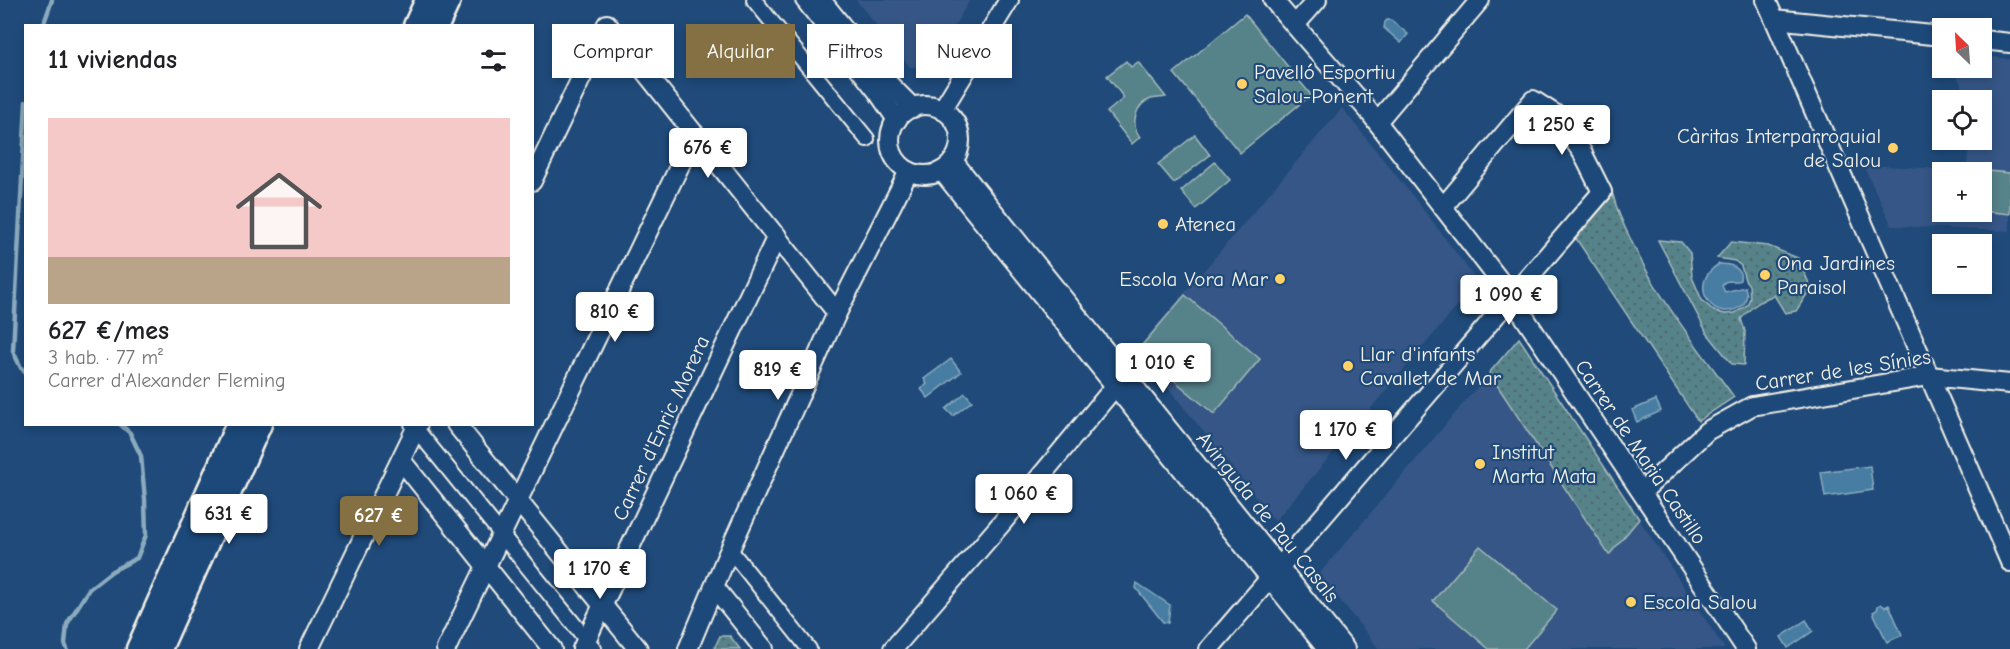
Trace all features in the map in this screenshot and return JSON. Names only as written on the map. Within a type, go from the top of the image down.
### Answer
[{"type":"street","points":[[417,24],[427,0]]},
{"type":"street","points":[[438,24],[449,0]]},
{"type":"street","points":[[754,0],[867,139]]},
{"type":"street","points":[[805,0],[897,120]]},
{"type":"street","points":[[821,0],[888,83],[913,108]]},
{"type":"street","points":[[942,110],[1009,0]]},
{"type":"street","name":"Carrer de Maria Castillo","points":[[1273,0],[1377,122],[1511,297],[1746,649]]},
{"type":"street","points":[[1296,25],[1317,0]]},
{"type":"street","points":[[1377,122],[1480,0]]},
{"type":"street","points":[[1766,0],[2010,562]]},
{"type":"street","points":[[1774,19],[1932,35]]},
{"type":"street","points":[[534,177],[607,24],[794,256],[837,313]]},
{"type":"street","points":[[1992,41],[2010,43]]},
{"type":"street","points":[[1209,649],[1606,184],[1555,114],[1533,100],[1443,207]]},
{"type":"street","points":[[923,106],[942,110],[952,118],[960,136],[959,149],[948,166],[922,175],[909,171],[899,163],[892,151],[892,132],[897,120],[913,108],[923,106]]},
{"type":"street","points":[[446,649],[695,134]]},
{"type":"street","name":"Avinguda de Pau Casals","points":[[948,166],[1275,572],[1345,649]]},
{"type":"street","points":[[688,649],[726,558],[837,313],[909,171]]},
{"type":"street","name":"Carrer d'Enric Morera","points":[[588,646],[614,581],[777,236]]},
{"type":"street","points":[[767,257],[794,256]]},
{"type":"street","name":"Carrer de les Sínies","points":[[1641,492],[1707,431],[1746,409],[1929,376],[2010,384]]},
{"type":"street","points":[[893,649],[1120,381]]},
{"type":"street","points":[[138,649],[237,426]]},
{"type":"street","points":[[160,649],[259,426]]},
{"type":"street","points":[[309,649],[415,426],[588,646]]},
{"type":"street","points":[[458,426],[638,649]]},
{"type":"street","points":[[400,460],[552,649]]},
{"type":"street","points":[[500,480],[529,479]]},
{"type":"street","points":[[388,486],[419,482]]},
{"type":"street","points":[[731,551],[809,649]]},
{"type":"street","name":"Avinguda de Pau Casals","points":[[1275,572],[1328,649]]},
{"type":"street","points":[[584,582],[614,581]]},
{"type":"street","points":[[715,588],[764,649]]},
{"type":"street","points":[[475,591],[506,591]]},
{"type":"shaded area","points":[[856,0],[970,0],[955,24],[916,24],[916,67],[910,67],[904,60],[904,24],[875,24]]},
{"type":"shaded area","points":[[1387,20],[1391,20],[1408,34],[1401,43],[1384,28]]},
{"type":"shaded area","points":[[1992,57],[2010,59],[2010,231],[1892,226],[1863,165],[1932,168],[1932,222],[1992,222],[1992,162],[1967,162],[1968,150],[1992,150],[1992,90],[1964,90],[1958,78],[1992,78]]},
{"type":"shaded area","points":[[1342,108],[1478,282],[1275,521],[1137,349]]},
{"type":"shaded area","points":[[1719,264],[1735,267],[1740,272],[1740,280],[1723,283],[1725,292],[1745,287],[1747,295],[1744,304],[1733,310],[1723,311],[1715,307],[1708,301],[1704,292],[1704,282],[1709,273]]},
{"type":"shaded area","points":[[951,359],[961,372],[928,398],[921,389],[927,384],[924,379]]},
{"type":"shaded area","name":"Institut Marta Mata","points":[[1489,373],[1608,554],[1639,519],[1725,649],[1379,649],[1319,574]]},
{"type":"shaded area","points":[[965,393],[972,401],[953,416],[946,409]]},
{"type":"shaded area","points":[[1656,400],[1661,411],[1637,422],[1632,410]]},
{"type":"shaded area","points":[[1870,466],[1873,490],[1825,497],[1821,472]]},
{"type":"shaded area","points":[[1137,583],[1170,605],[1168,623],[1163,622],[1136,588]]},
{"type":"shaded area","points":[[1881,604],[1885,607],[1889,605],[1902,635],[1887,642],[1873,612]]},
{"type":"shaded area","points":[[1806,620],[1813,631],[1788,648],[1781,637]]},
{"type":"green space","name":"Pavelló Esportiu Salou-Ponent","points":[[1245,14],[1311,95],[1240,153],[1174,73]]},
{"type":"green space","points":[[1126,61],[1131,67],[1138,62],[1166,97],[1151,99],[1141,105],[1135,121],[1140,137],[1132,144],[1107,112],[1124,98],[1107,76]]},
{"type":"green space","points":[[1195,135],[1210,155],[1174,183],[1158,164]]},
{"type":"green space","points":[[1215,162],[1230,180],[1196,209],[1181,191]]},
{"type":"green space","points":[[1992,171],[2010,173],[2010,214],[1992,212]]},
{"type":"green space","points":[[1613,195],[1625,228],[1652,280],[1734,397],[1698,421],[1575,237]]},
{"type":"green space","points":[[1658,240],[1681,242],[1690,253],[1692,277],[1702,300],[1714,311],[1725,314],[1735,313],[1747,305],[1750,298],[1749,285],[1741,266],[1735,261],[1717,258],[1731,242],[1768,246],[1798,258],[1811,288],[1796,311],[1785,313],[1774,295],[1748,311],[1741,319],[1745,331],[1744,365],[1732,364],[1707,333]]},
{"type":"green space","points":[[1185,295],[1260,359],[1214,414],[1138,350]]},
{"type":"green space","points":[[1519,338],[1639,519],[1609,555],[1489,373]]},
{"type":"green space","points":[[1480,546],[1557,610],[1524,649],[1489,649],[1433,601]]},
{"type":"green space","points":[[720,636],[730,636],[740,649],[714,649]]},
{"type":"waterway","points":[[44,24],[52,0]]},
{"type":"waterway","points":[[24,140],[13,351],[24,370]]},
{"type":"waterway","points":[[67,649],[65,644],[67,624],[89,589],[112,571],[137,558],[146,535],[141,456],[130,433],[122,426]]},
{"type":"place","name":"Pavelló Esportiu Salou-Ponent","points":[[1242,84]]},
{"type":"place","name":"Càritas Interparroquial de Salou","points":[[1893,148]]},
{"type":"place","name":"Atenea","points":[[1163,224]]},
{"type":"place","name":"Ona Jardines Paraisol","points":[[1765,275]]},
{"type":"place","name":"Escola Vora Mar","points":[[1280,279]]},
{"type":"place","name":"Llar d'infants Cavallet de Mar","points":[[1348,366]]},
{"type":"place","name":"Institut Marta Mata","points":[[1480,464]]},
{"type":"place","name":"Escola Salou","points":[[1631,602]]}]
